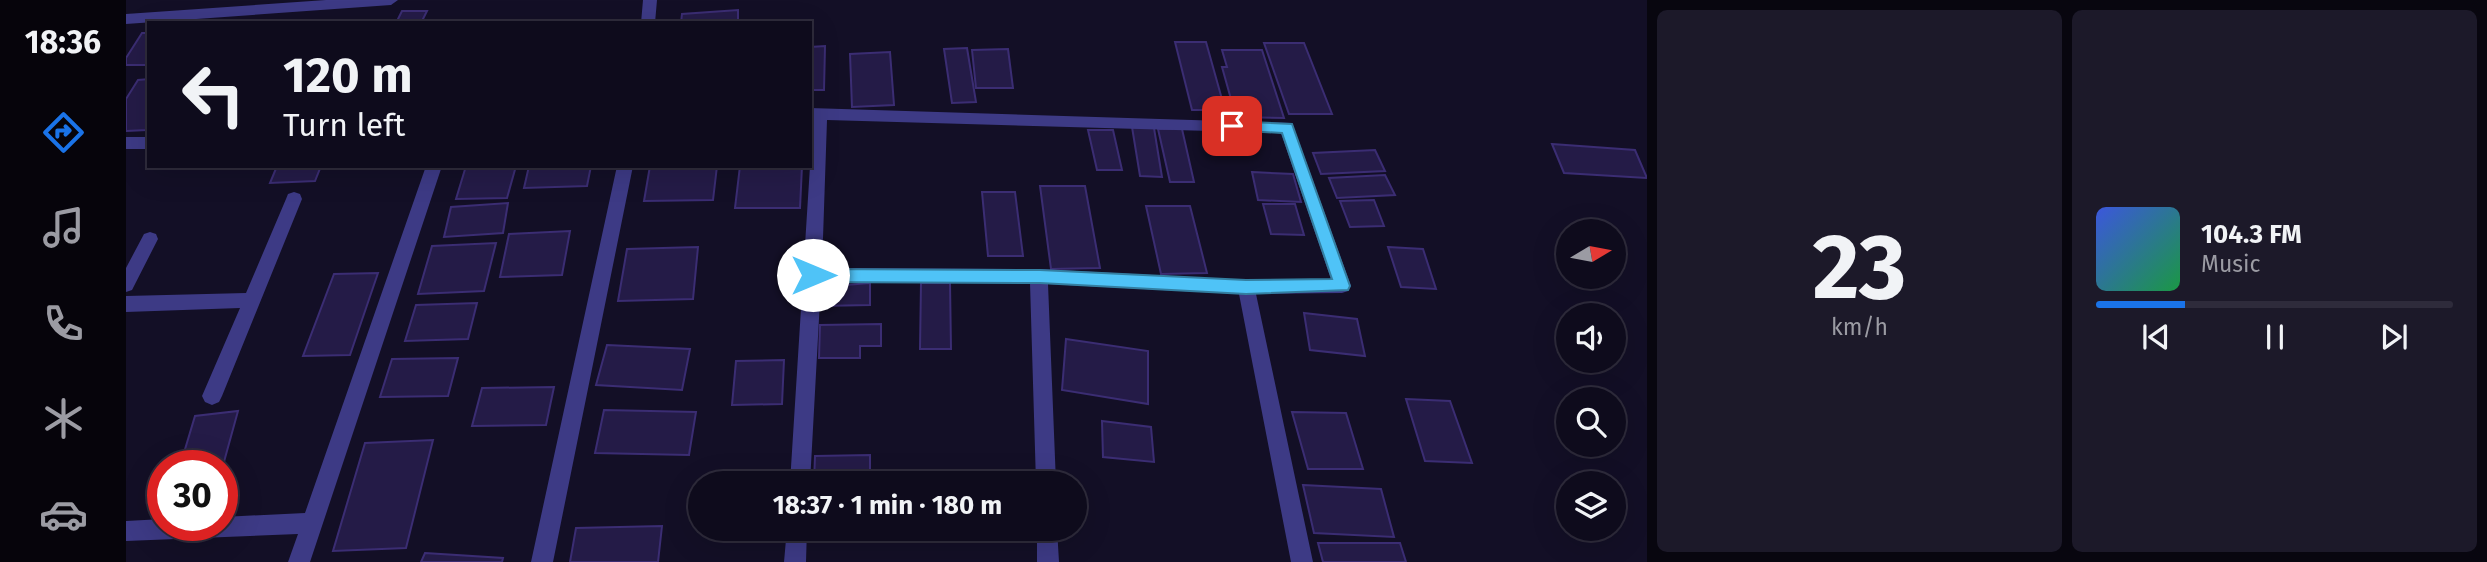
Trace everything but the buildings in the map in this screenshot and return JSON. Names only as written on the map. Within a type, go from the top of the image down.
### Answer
[{"type":"street","points":[[126,19],[391,0]]},
{"type":"street","points":[[648,21],[650,0]]},
{"type":"street","points":[[801,471],[813,275],[815,115],[1287,127],[1342,286],[1246,287],[1040,276],[813,275]]},
{"type":"street","points":[[126,144],[147,144]]},
{"type":"street","points":[[299,562],[433,168]]},
{"type":"street","points":[[542,562],[625,168]]},
{"type":"street","points":[[212,396],[293,199]]},
{"type":"street","points":[[126,285],[150,239]]},
{"type":"street","points":[[1040,276],[1046,471]]},
{"type":"street","points":[[1246,287],[1302,562]]},
{"type":"street","points":[[126,304],[251,300]]},
{"type":"street","points":[[126,531],[313,523]]},
{"type":"street","points":[[794,562],[796,541]]},
{"type":"street","points":[[1047,541],[1048,562]]},
{"type":"route","points":[[813,275],[1040,276],[1246,287],[1342,286],[1287,127],[1232,126]]}]
